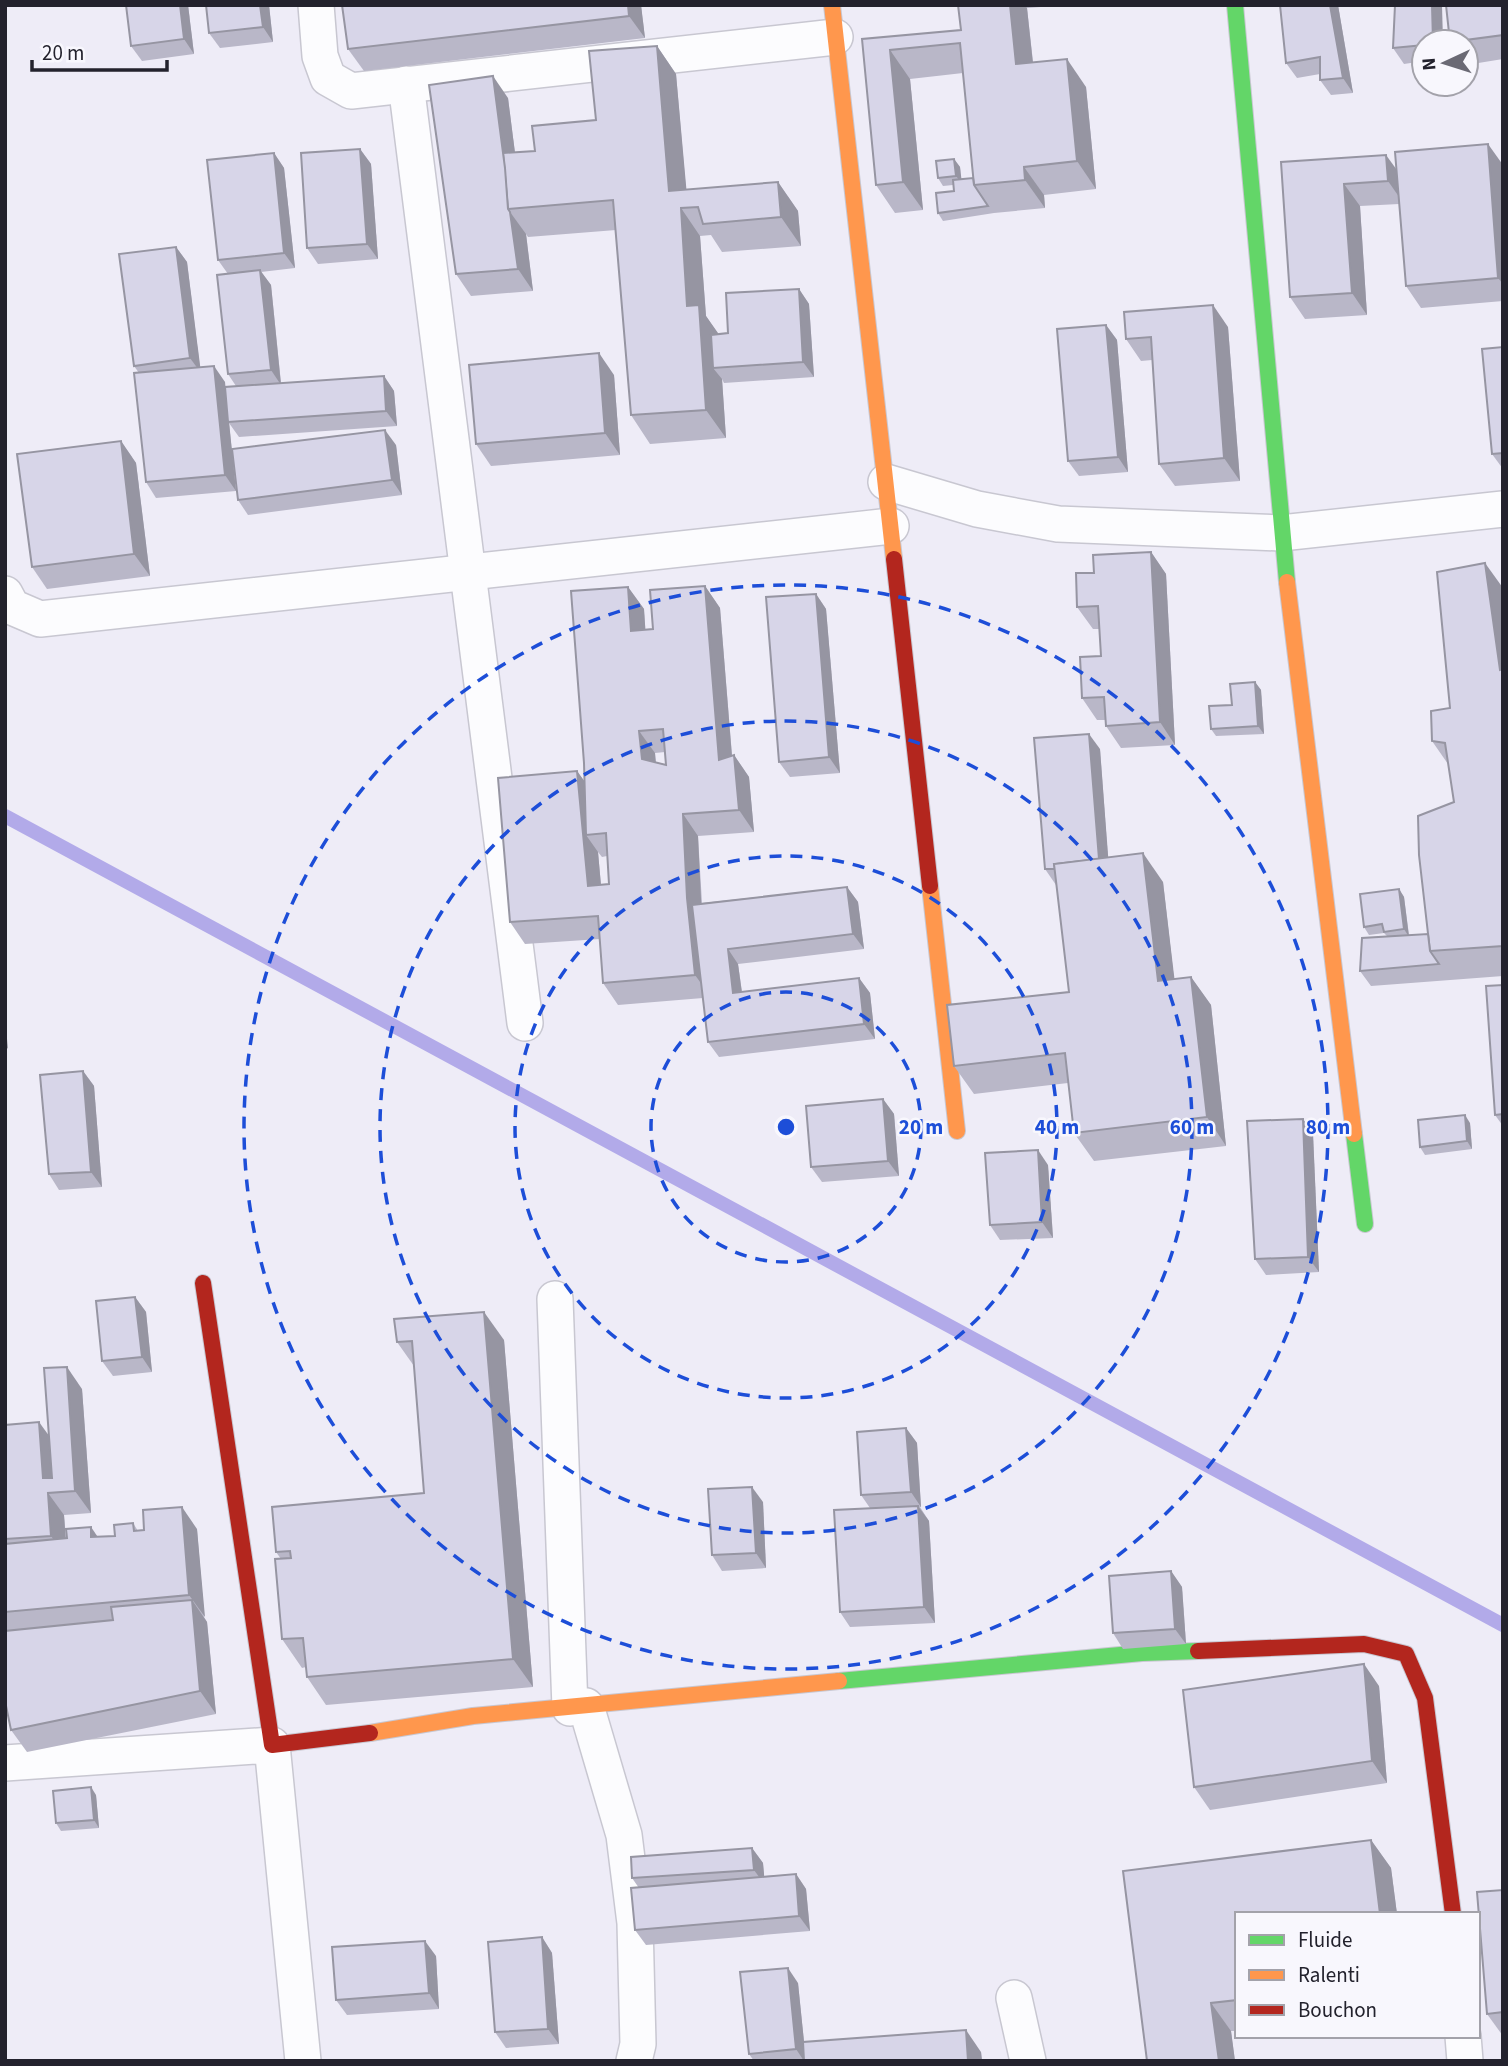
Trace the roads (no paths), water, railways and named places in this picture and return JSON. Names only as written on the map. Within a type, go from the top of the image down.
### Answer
[{"type":"street","points":[[316,5],[320,56],[328,78],[351,91],[467,79],[833,21],[957,1131]]},
{"type":"street","points":[[1235,5],[1281,533],[1365,1224]]},
{"type":"street","points":[[406,84],[525,1023]]},
{"type":"street","points":[[886,482],[977,509],[1058,524],[1281,533],[1503,509]]},
{"type":"street","points":[[5,594],[12,607],[40,619],[891,526]]},
{"type":"street","points":[[203,1283],[272,1745],[303,2061]]},
{"type":"street","points":[[555,1299],[578,1707],[625,1847],[635,1923],[638,2044],[634,2061]]},
{"type":"street","points":[[5,1763],[272,1745],[357,1735],[473,1716],[1143,1653],[1364,1644],[1406,1654],[1425,1698],[1453,1912]]},
{"type":"street","points":[[1014,1998],[1028,2061]]},
{"type":"street","points":[[1464,2038],[1465,2061]]},
{"type":"waterway","points":[[5,816],[1503,1625]]}]
